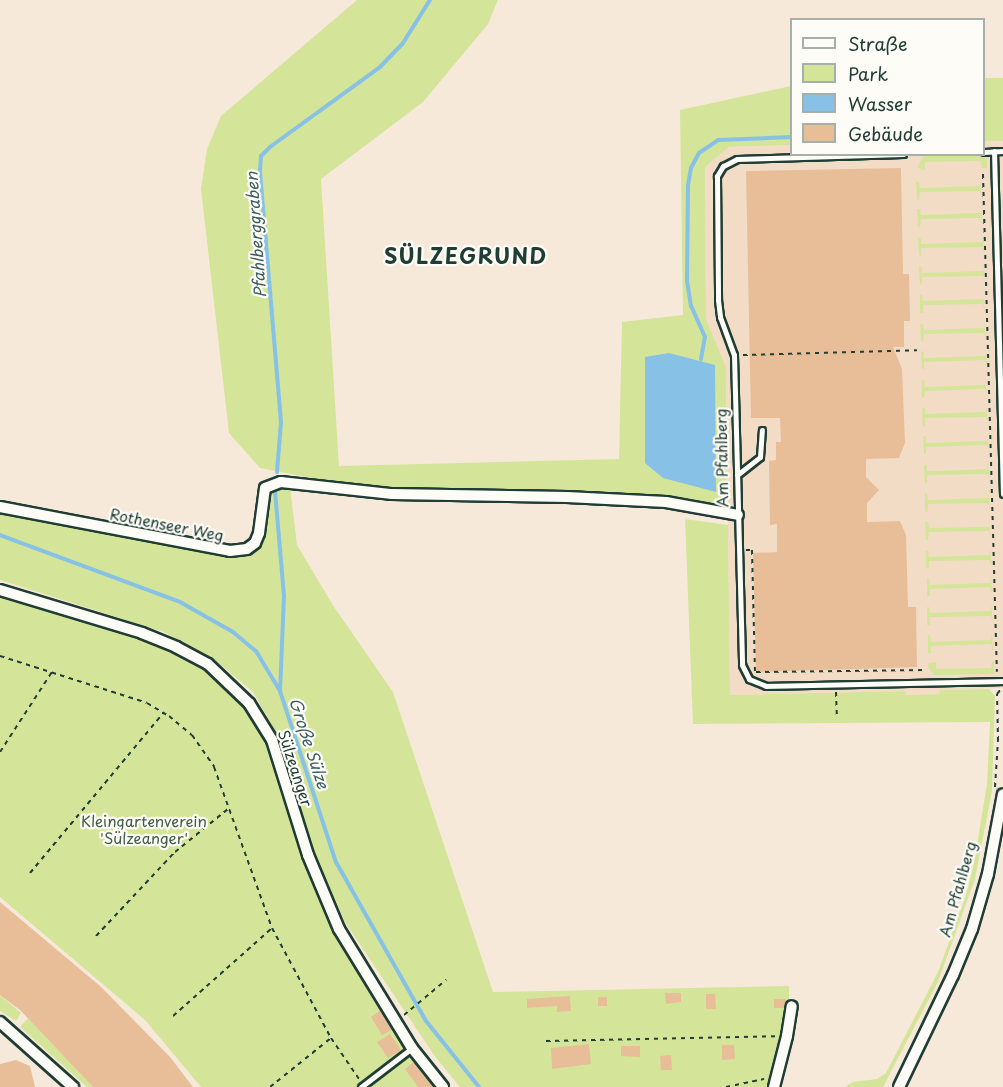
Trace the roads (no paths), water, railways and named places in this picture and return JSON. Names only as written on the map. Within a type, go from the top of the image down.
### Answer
[{"type":"street","name":"Rothenseer Weg","points":[[0,507],[223,550],[247,549],[255,543],[260,533],[266,488],[280,482],[392,494],[647,500],[738,515]]},
{"type":"street","name":"Sülzeanger","points":[[0,590],[142,633],[176,646],[208,664],[249,703],[272,740],[308,855],[333,917],[412,1048],[443,1087]]},
{"type":"street","name":"Am Pfahlberg","points":[[900,1087],[972,929],[990,866],[999,791]]},
{"type":"street","points":[[775,1082],[788,1036],[792,1006]]},
{"type":"street","points":[[0,1022],[73,1087]]},
{"type":"lane","points":[[985,152],[1003,151]]},
{"type":"lane","points":[[994,152],[1003,494]]},
{"type":"lane","name":"Am Pfahlberg","points":[[824,156],[732,160],[723,166],[715,186],[718,300],[720,317],[734,355],[741,661],[744,672],[749,679],[762,686],[1000,681]]},
{"type":"lane","points":[[737,475],[759,459],[762,430]]},
{"type":"lane","points":[[362,1086],[412,1048]]},
{"type":"water","points":[[669,353],[715,365],[716,492],[663,478],[645,463],[645,357]]},
{"type":"waterway","name":"Pfahlberggraben","points":[[277,472],[281,422],[260,171],[261,156],[270,147],[380,67],[403,43],[430,0]]},
{"type":"waterway","points":[[701,359],[705,337],[691,306],[687,281],[688,185],[691,168],[699,153],[718,140],[790,137]]},
{"type":"waterway","name":"Pfahlberggraben","points":[[275,491],[284,596],[280,690]]},
{"type":"waterway","name":"Große Sülze","points":[[0,535],[180,602],[233,632],[256,651],[280,691],[336,862],[426,1021],[479,1087]]},
{"type":"district","name":"SÜLZEGRUND","points":[[466,255]]},
{"type":"park label","name":"Kleingartenverein 'Sülzeanger'","points":[[144,828]]}]
